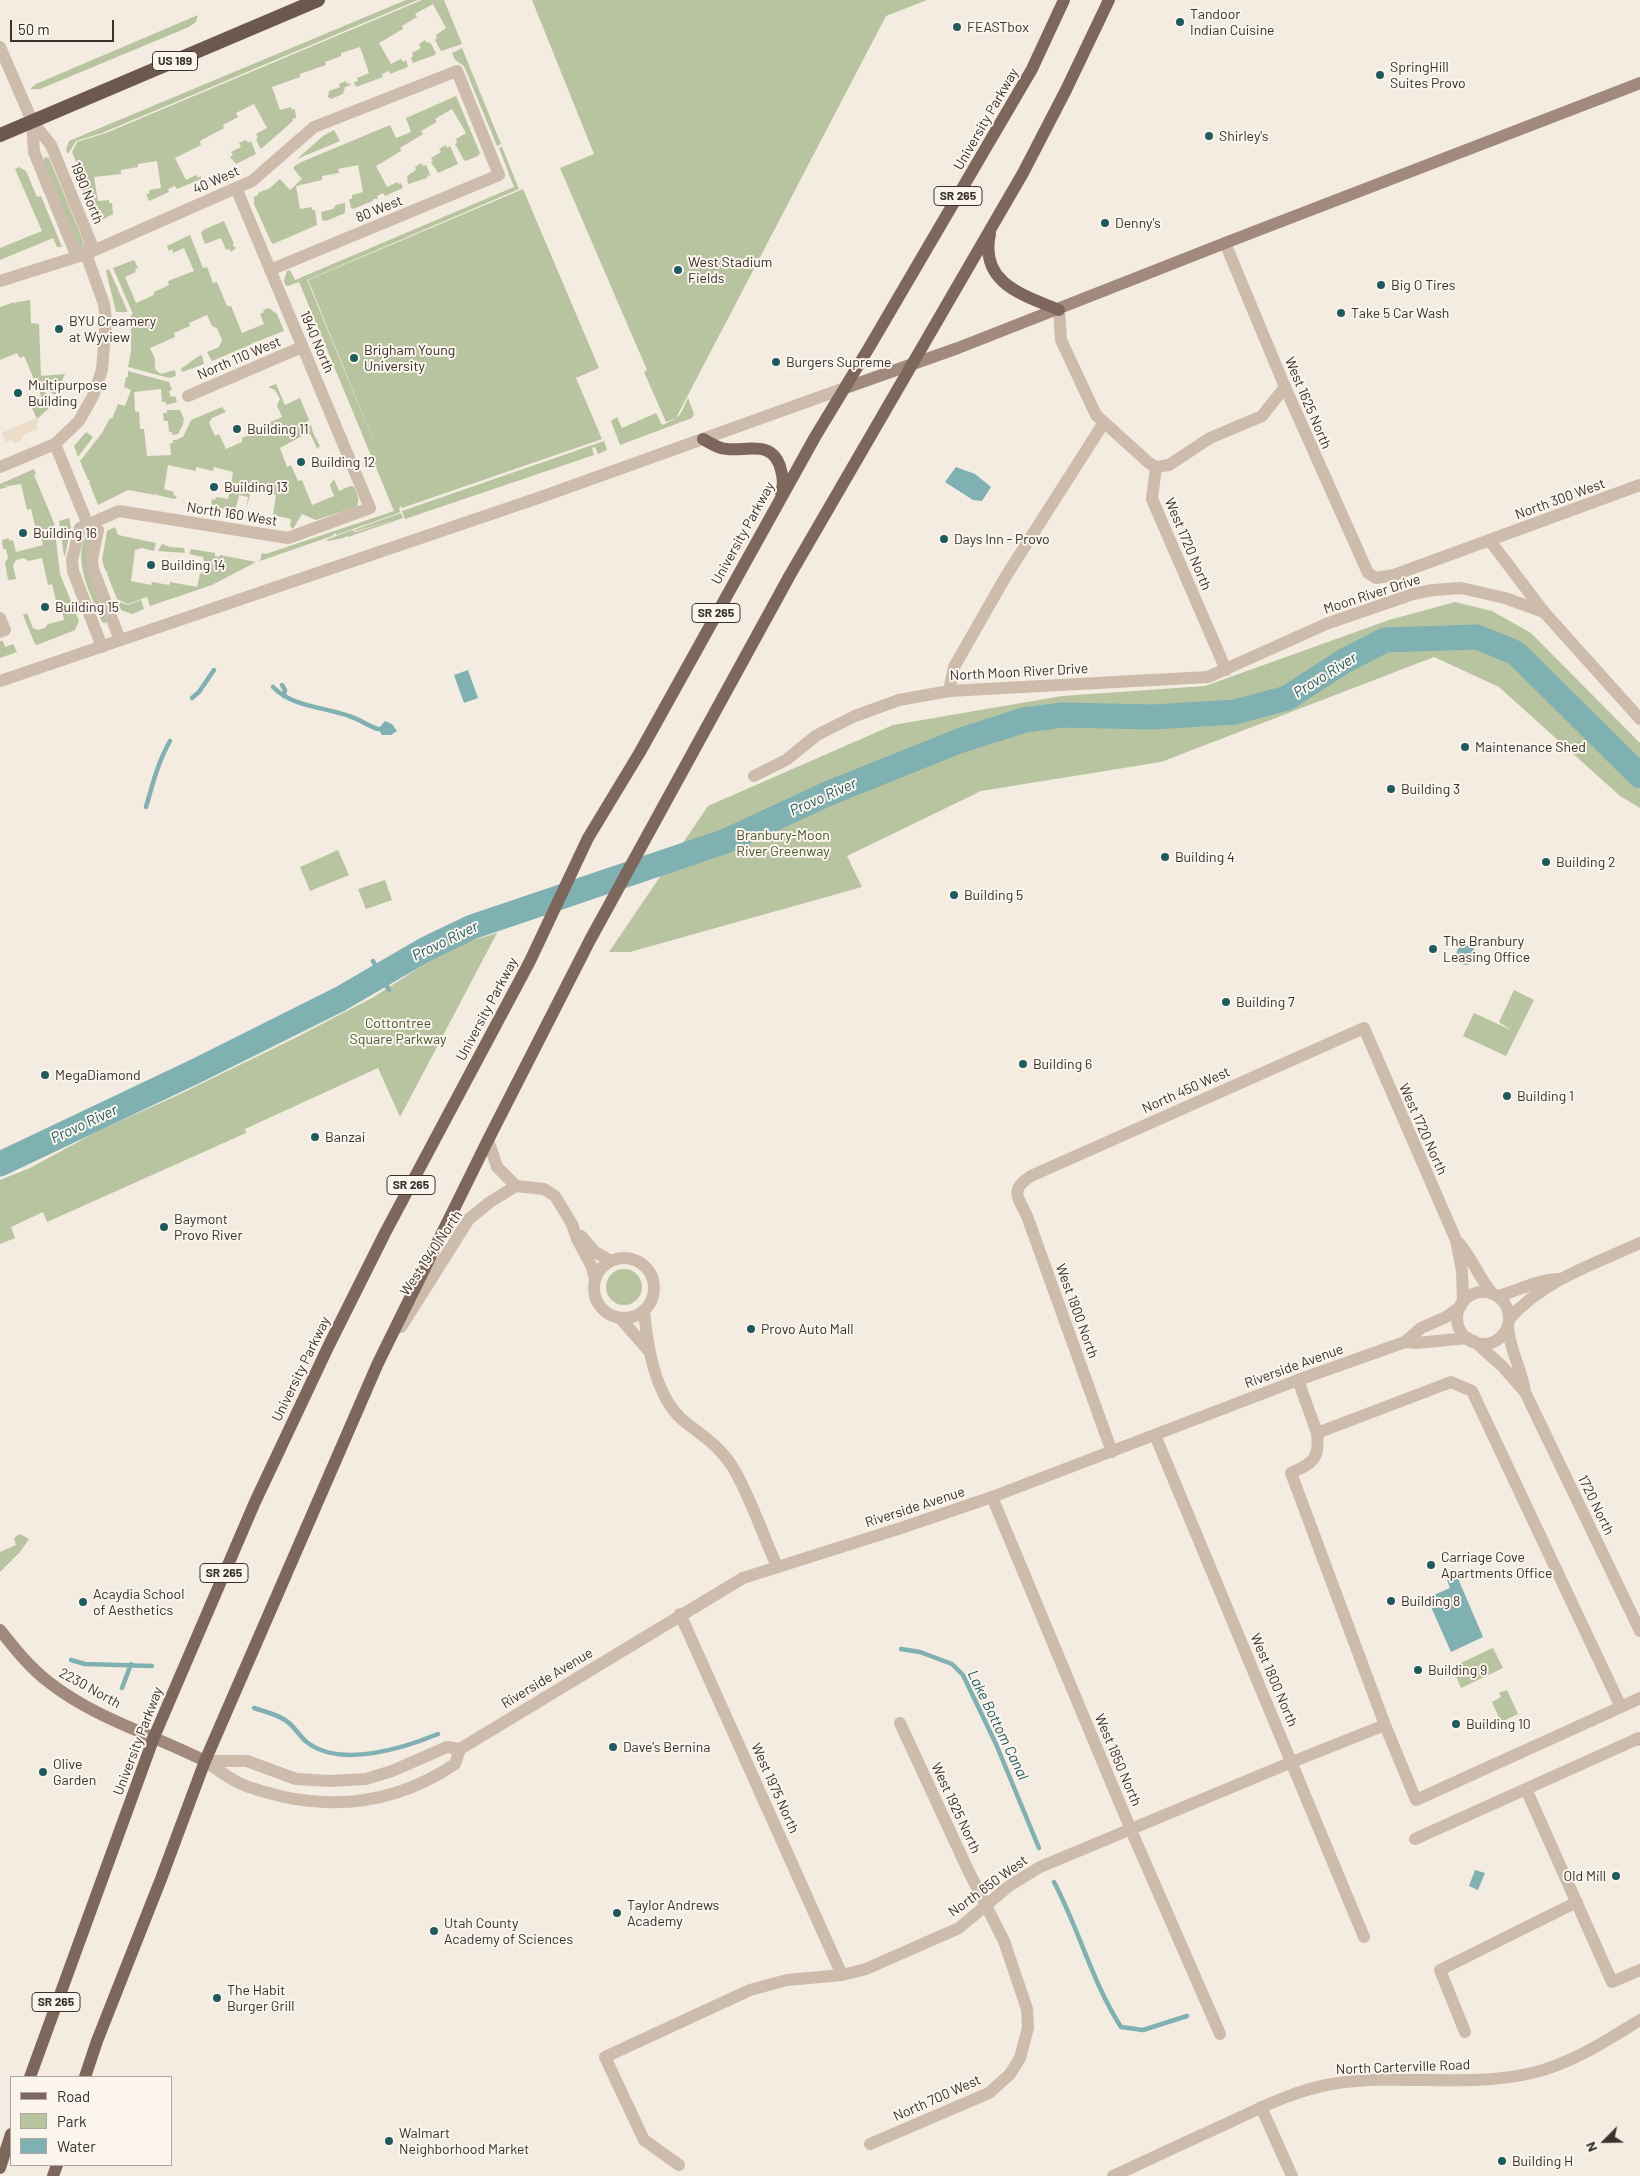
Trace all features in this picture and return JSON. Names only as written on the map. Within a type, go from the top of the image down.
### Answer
[{"type":"highway","name":"US 189","points":[[0,135],[318,0]]},
{"type":"main road","name":"University Parkway","points":[[30,2076],[154,1737],[248,1517],[325,1353],[385,1232],[530,961],[588,838],[640,752],[779,500],[1032,69],[1064,0]]},
{"type":"main road","name":"SR 265","points":[[85,2076],[97,2041],[205,1761],[378,1363],[488,1140],[590,940],[790,575],[992,227],[1066,90],[1109,0]]},
{"type":"main road","points":[[845,388],[1059,310],[1226,243],[1640,83]]},
{"type":"main road","points":[[992,227],[988,245],[989,254],[994,272],[1000,280],[1014,291],[1059,310]]},
{"type":"main road","points":[[703,439],[721,448],[757,448],[772,454],[780,465],[784,485],[779,500]]},
{"type":"main road","name":"2230 North","points":[[0,1630],[50,1683],[89,1708],[154,1737]]},
{"type":"main road","name":"Riverside Avenue","points":[[154,1737],[205,1761]]},
{"type":"main road","points":[[0,2168],[10,2137]]},
{"type":"street","name":"1990 North","points":[[0,47],[32,122],[51,145],[88,234],[91,243],[86,254],[74,250],[58,213],[34,152],[32,122]]},
{"type":"street","name":"40 West","points":[[0,281],[86,254],[252,181],[314,127],[458,71],[499,175]]},
{"type":"street","name":"80 West","points":[[270,270],[499,175]]},
{"type":"street","name":"1940 North","points":[[236,188],[370,508]]},
{"type":"street","name":"West 1625 North","points":[[1226,243],[1285,387],[1368,573]]},
{"type":"street","points":[[0,467],[55,444],[79,421],[93,396],[102,370],[106,320],[99,290],[86,254]]},
{"type":"street","points":[[1059,310],[1061,340],[1096,415],[1103,424],[1156,467],[1169,465],[1210,438],[1262,416],[1285,387]]},
{"type":"street","name":"North 110 West","points":[[188,396],[302,347]]},
{"type":"street","points":[[0,681],[532,500],[845,388]]},
{"type":"street","points":[[949,691],[954,666],[1006,576],[1103,424]]},
{"type":"street","points":[[55,444],[88,524],[98,530],[92,560],[93,569],[120,640]]},
{"type":"street","name":"West 1720 North","points":[[1156,467],[1152,499],[1226,670]]},
{"type":"street","name":"North 300 West","points":[[1368,573],[1376,578],[1394,575],[1640,485]]},
{"type":"street","name":"North 160 West","points":[[88,524],[120,512],[288,538],[370,508]]},
{"type":"street","points":[[88,524],[80,528],[72,560],[73,571],[102,647]]},
{"type":"street","points":[[1490,541],[1544,612],[1640,719]]},
{"type":"street","name":"Moon River Drive","points":[[1298,638],[1326,624],[1413,594],[1434,590],[1461,588],[1505,598],[1544,612]]},
{"type":"street","points":[[0,618],[5,630],[0,632]]},
{"type":"street","name":"North Moon River Drive","points":[[754,776],[786,760],[817,735],[855,716],[899,700],[949,691],[1208,677],[1298,638]]},
{"type":"street","name":"West 1720 North","points":[[1364,1028],[1456,1240],[1462,1271],[1462,1304]]},
{"type":"street","name":"North 450 West","points":[[1022,1182],[1149,1123],[1364,1028]]},
{"type":"street","points":[[488,1140],[497,1167],[516,1186],[544,1189],[555,1196],[572,1224],[594,1252],[611,1261]]},
{"type":"street","name":"West 1800 North","points":[[1022,1182],[1018,1187],[1017,1196],[1027,1216],[1112,1452]]},
{"type":"street","name":"West 1940 North","points":[[378,1363],[469,1219],[490,1202],[516,1186]]},
{"type":"street","points":[[572,1224],[577,1239],[592,1267],[595,1280]]},
{"type":"street","name":"West 1720 North","points":[[1456,1240],[1464,1249],[1479,1276],[1494,1295]]},
{"type":"street","points":[[1558,1279],[1535,1282],[1517,1291],[1494,1295],[1475,1293],[1462,1304],[1458,1314],[1458,1324],[1471,1340],[1487,1343],[1494,1341],[1500,1337],[1508,1323],[1530,1299],[1558,1279],[1640,1243]]},
{"type":"street","points":[[619,1258],[636,1261],[648,1272],[654,1288],[644,1310],[628,1318],[620,1318],[604,1311],[599,1305],[594,1289],[598,1272],[611,1261],[619,1258]]},
{"type":"street","points":[[1494,1295],[1507,1307],[1508,1323]]},
{"type":"street","name":"Riverside Avenue","points":[[205,1761],[238,1782],[271,1794],[317,1803],[382,1798],[416,1787],[455,1764],[460,1749],[742,1578],[992,1497],[1298,1380],[1405,1342],[1421,1328],[1446,1317],[1462,1304]]},
{"type":"street","points":[[644,1310],[648,1350],[664,1393],[672,1408],[684,1421],[705,1435],[720,1450],[733,1468],[777,1566]]},
{"type":"street","points":[[620,1318],[648,1350]]},
{"type":"street","name":"1720 North","points":[[1508,1323],[1510,1348],[1520,1371],[1525,1392],[1640,1631]]},
{"type":"street","name":"Riverside Avenue","points":[[1405,1342],[1422,1343],[1471,1340]]},
{"type":"street","name":"1720 North","points":[[1471,1340],[1502,1366],[1525,1392]]},
{"type":"street","points":[[1298,1380],[1317,1433],[1319,1449],[1315,1458],[1308,1465],[1291,1474],[1385,1725],[1416,1800],[1640,1698]]},
{"type":"street","points":[[1317,1433],[1451,1382],[1472,1391],[1621,1707]]},
{"type":"street","name":"West 1800 North","points":[[1155,1435],[1364,1937]]},
{"type":"street","name":"West 1850 North","points":[[992,1497],[1131,1830],[1220,2034]]},
{"type":"street","name":"West 1975 North","points":[[680,1614],[842,1975]]},
{"type":"street","name":"West 1925 North","points":[[900,1723],[986,1905]]},
{"type":"street","name":"North 650 West","points":[[679,2165],[644,2140],[605,2057],[750,1990],[787,1980],[842,1975],[866,1969],[958,1928],[1009,1886],[1040,1867],[1385,1725]]},
{"type":"street","points":[[1415,1839],[1640,1739]]},
{"type":"street","name":"Riverside Avenue","points":[[205,1761],[247,1761],[296,1779],[330,1781],[366,1778],[392,1772],[447,1747],[460,1749]]},
{"type":"street","points":[[1526,1789],[1612,1982],[1640,1970]]},
{"type":"street","points":[[1465,2032],[1440,1970],[1577,1902]]},
{"type":"street","name":"North 700 West","points":[[870,2144],[988,2093],[1010,2074],[1020,2058],[1028,2028],[1027,2009],[1004,1941],[986,1905]]},
{"type":"street","name":"North Carterville Road","points":[[1112,2176],[1262,2107],[1305,2090],[1332,2084],[1365,2081],[1472,2079],[1531,2073],[1579,2056],[1640,2020]]},
{"type":"street","points":[[1262,2107],[1292,2176]]},
{"type":"green space","points":[[406,0],[418,0],[102,133],[76,141],[68,154],[66,150],[69,141]]},
{"type":"green space","points":[[422,0],[444,0],[462,44],[441,51],[435,40],[437,38],[436,35],[446,28],[433,4],[415,14],[417,17],[402,26],[403,29],[379,43],[391,64],[401,59],[403,62],[406,60],[408,67],[390,74],[389,71],[382,74],[383,77],[356,87],[354,82],[358,81],[357,78],[369,73],[360,47],[341,53],[341,56],[325,62],[326,65],[300,74],[300,77],[272,87],[280,110],[291,107],[292,110],[295,109],[296,118],[292,119],[293,121],[262,148],[260,148],[256,139],[258,138],[256,134],[267,128],[254,104],[236,113],[238,117],[223,125],[224,128],[200,141],[201,145],[175,158],[186,180],[196,175],[198,178],[201,176],[201,179],[177,189],[175,186],[168,189],[169,192],[149,201],[146,194],[149,194],[149,190],[161,188],[157,161],[138,164],[138,167],[121,170],[121,174],[94,177],[98,201],[109,200],[109,203],[112,203],[113,214],[96,223],[74,170],[77,169],[99,218],[72,152],[77,142],[106,133]]},
{"type":"green space","name":"West Stadium Fields","points":[[532,0],[927,0],[886,16],[676,418],[666,422],[644,372],[647,370],[560,168],[594,154]]},
{"type":"green space","points":[[198,15],[196,22],[189,27],[40,89],[30,89],[36,84]]},
{"type":"green space","points":[[425,40],[427,43],[430,42],[436,53],[435,55],[413,63],[412,53],[421,48],[419,44]]},
{"type":"green space","points":[[462,48],[501,144],[497,146],[464,66],[455,60],[452,53]]},
{"type":"green space","points":[[346,81],[347,84],[350,83],[351,85],[345,87],[343,94],[331,99],[328,97],[329,91],[340,87],[339,84]]},
{"type":"green space","points":[[456,96],[480,153],[478,156],[466,161],[464,160],[455,144],[457,142],[456,139],[466,133],[452,109],[435,119],[437,122],[421,131],[423,134],[400,148],[401,151],[376,166],[387,187],[397,182],[401,183],[403,188],[385,196],[383,193],[377,196],[378,199],[373,199],[373,201],[353,209],[351,208],[349,199],[352,199],[352,195],[363,192],[358,165],[338,169],[339,173],[322,176],[322,180],[296,186],[300,209],[312,207],[312,210],[315,210],[317,225],[273,244],[271,242],[254,204],[254,197],[258,193],[270,188],[280,179],[290,190],[302,179],[293,168],[297,164],[299,165],[299,163],[390,125],[396,138],[411,132],[406,118]]},
{"type":"green space","points":[[334,130],[340,141],[297,159],[323,136]]},
{"type":"green space","points":[[246,140],[248,143],[251,141],[256,154],[236,164],[230,157],[233,155],[231,152],[241,147],[239,143]]},
{"type":"green space","points":[[446,145],[447,148],[450,146],[458,164],[438,173],[431,162],[433,161],[431,158],[441,152],[439,149]]},
{"type":"green space","points":[[502,147],[519,189],[307,280],[386,471],[308,280],[523,189],[599,368],[576,378],[602,439],[402,508],[401,506],[399,508],[400,512],[393,515],[336,535],[335,533],[332,536],[260,561],[262,553],[266,554],[394,511],[299,282],[288,286],[285,285],[284,280],[287,271],[290,270],[295,280],[514,187],[499,148]]},
{"type":"green space","points":[[45,157],[49,158],[84,243],[82,247],[78,245],[43,161]]},
{"type":"green space","points":[[421,163],[423,166],[426,165],[431,176],[428,175],[427,178],[408,184],[407,176],[416,170],[415,167]]},
{"type":"green space","points":[[19,167],[26,171],[37,197],[41,196],[62,247],[57,247],[53,238],[0,260],[0,248],[42,231],[15,169]]},
{"type":"green space","points":[[345,203],[345,213],[326,221],[322,220],[321,212]]},
{"type":"green space","points":[[224,221],[234,244],[232,245],[236,248],[231,252],[230,249],[226,250],[221,238],[205,244],[201,233],[203,230]]},
{"type":"green space","points":[[190,235],[203,268],[207,267],[213,283],[217,282],[227,306],[231,306],[242,333],[264,324],[260,314],[264,312],[263,310],[269,308],[277,314],[284,331],[252,342],[252,344],[212,361],[207,352],[219,347],[222,340],[217,328],[212,326],[207,315],[189,323],[190,326],[174,333],[175,337],[150,348],[155,359],[157,371],[161,374],[175,370],[176,376],[169,378],[128,367],[131,352],[131,315],[133,314],[113,268],[134,260],[138,268],[135,269],[136,272],[125,277],[136,303],[154,295],[154,292],[169,285],[168,281],[194,271],[184,248],[173,253],[172,249],[169,251],[167,246]]},
{"type":"green space","points":[[109,269],[127,312],[116,312],[106,271]]},
{"type":"green space","points":[[30,300],[31,323],[39,324],[41,376],[65,374],[55,395],[38,383],[36,384],[24,356],[20,358],[17,353],[0,360],[0,307]]},
{"type":"green space","points":[[202,355],[204,364],[182,372],[181,368]]},
{"type":"green space","points":[[128,371],[169,382],[172,390],[169,391],[171,397],[175,396],[177,402],[166,405],[166,402],[162,402],[161,389],[134,392],[135,411],[139,412],[140,429],[144,429],[147,456],[171,455],[170,443],[183,437],[191,420],[222,407],[226,412],[212,418],[209,423],[215,436],[219,434],[226,449],[242,442],[242,438],[258,431],[257,428],[282,417],[277,405],[280,399],[275,390],[268,387],[276,384],[285,405],[300,398],[309,420],[307,422],[309,426],[311,425],[320,446],[317,449],[311,435],[307,433],[280,448],[287,467],[291,465],[298,481],[302,480],[312,505],[334,496],[330,485],[334,479],[339,491],[350,486],[354,487],[358,500],[356,507],[316,520],[302,514],[293,529],[290,526],[291,519],[273,515],[276,495],[251,490],[246,510],[248,497],[239,495],[235,511],[211,506],[212,499],[215,500],[216,497],[228,499],[233,472],[214,467],[213,471],[196,467],[196,471],[168,465],[164,489],[174,492],[173,495],[177,496],[175,499],[157,495],[157,493],[155,495],[128,490],[98,505],[89,482],[90,480],[88,480],[80,461],[102,433],[110,418],[112,419],[118,404],[125,406],[131,390],[124,387]]},
{"type":"green space","points":[[39,388],[57,401],[37,419],[31,406],[42,401]]},
{"type":"green space","points":[[688,398],[694,414],[692,418],[620,445],[611,421],[617,417],[622,428],[656,413],[662,425],[674,420],[679,415]]},
{"type":"green space","points":[[167,410],[180,410],[184,422],[178,434],[172,435],[172,432],[169,432],[168,421],[164,421],[163,413],[167,413]]},
{"type":"green space","points":[[86,432],[93,437],[78,457],[74,446]]},
{"type":"green space","points":[[604,441],[607,450],[598,454],[595,447],[592,448],[594,455],[405,519],[402,511]]},
{"type":"green space","points":[[34,469],[36,474],[34,475],[54,523],[60,574],[79,621],[75,630],[37,645],[23,615],[27,613],[33,628],[38,630],[45,628],[48,624],[64,620],[60,600],[56,601],[52,584],[48,585],[42,558],[28,561],[24,558],[16,560],[13,565],[16,579],[8,580],[5,562],[8,558],[6,549],[3,549],[2,540],[9,538],[9,541],[13,540],[16,552],[43,545],[38,525],[35,526],[31,509],[27,510],[21,484],[8,486],[3,483],[8,487],[0,489],[0,484]]},
{"type":"green space","points":[[401,513],[403,518],[348,537],[326,540],[352,530],[356,532],[393,520],[354,530]]},
{"type":"green space","points":[[69,518],[71,527],[64,556],[59,521]]},
{"type":"green space","points":[[115,527],[118,535],[156,543],[154,551],[142,548],[135,550],[131,581],[151,585],[152,582],[169,585],[170,582],[197,587],[205,564],[203,557],[189,554],[191,549],[215,553],[215,556],[219,557],[223,555],[223,557],[256,562],[212,585],[150,606],[147,597],[128,604],[117,599],[102,560],[107,531]]},
{"type":"green space","points":[[88,533],[91,535],[107,622],[104,623],[84,578],[81,554],[83,543]]},
{"type":"green space","points":[[162,544],[170,547],[184,548],[185,553],[158,551]]},
{"type":"green space","points":[[141,600],[144,609],[132,614],[121,610],[117,601],[128,605]]},
{"type":"green space","name":"Branbury-Moon River Greenway","points":[[1455,602],[1492,611],[1531,633],[1640,743],[1640,808],[1620,796],[1499,687],[1434,657],[1161,762],[981,791],[847,856],[862,887],[630,952],[609,952],[708,806],[893,725],[1062,696],[1205,686],[1389,620]]},
{"type":"green space","points":[[0,641],[3,641],[5,647],[13,644],[17,652],[0,658]]},
{"type":"green space","points":[[338,850],[349,875],[310,891],[300,867]]},
{"type":"green space","points":[[385,880],[392,900],[366,909],[358,889]]},
{"type":"green space","name":"Cottontree Square Parkway","points":[[497,933],[400,1117],[378,1068],[245,1129],[246,1133],[47,1222],[43,1212],[11,1227],[15,1238],[0,1244],[0,1180],[30,1168],[98,1131],[176,1096],[293,1039],[372,998],[436,957],[464,943]]},
{"type":"green space","points":[[1514,990],[1534,1000],[1506,1056],[1463,1036],[1474,1013],[1511,1030],[1499,1022]]},
{"type":"green space","points":[[624,1269],[631,1270],[637,1274],[641,1280],[641,1294],[637,1300],[631,1304],[624,1305],[617,1304],[611,1300],[607,1294],[606,1287],[607,1280],[611,1274],[617,1270]]},
{"type":"green space","points":[[20,1534],[29,1539],[20,1552],[0,1572],[0,1552],[16,1545],[14,1538]]},
{"type":"green space","points":[[1493,1648],[1503,1668],[1461,1688],[1452,1667]]},
{"type":"green space","points":[[1507,1690],[1518,1714],[1501,1722],[1492,1702],[1501,1697],[1499,1693]]},
{"type":"shaded area","points":[[36,418],[39,421],[36,425],[39,428],[22,436],[23,439],[14,443],[12,440],[6,442],[2,433]]},
{"type":"water","points":[[956,467],[975,474],[991,487],[982,501],[973,500],[945,482]]},
{"type":"water","points":[[468,670],[478,698],[464,703],[454,675]]},
{"type":"water","points":[[385,721],[392,724],[397,731],[391,735],[382,735],[378,729]]},
{"type":"water","points":[[1466,945],[1473,948],[1476,955],[1473,962],[1466,965],[1459,962],[1456,955],[1459,948]]},
{"type":"water","points":[[1457,1576],[1483,1637],[1451,1652],[1427,1598],[1450,1588],[1447,1580]]},
{"type":"water","points":[[1475,1870],[1485,1873],[1478,1890],[1469,1886]]},
{"type":"waterway","name":"Provo River","points":[[0,1164],[198,1070],[340,999],[426,949],[472,927],[726,841],[827,794],[959,741],[1024,720],[1063,715],[1153,717],[1235,712],[1287,698],[1344,661],[1385,640],[1477,637],[1516,653],[1640,776]]},
{"type":"waterway","points":[[192,698],[199,692],[214,670]]},
{"type":"waterway","points":[[282,685],[285,690],[284,696]]},
{"type":"waterway","points":[[273,687],[281,694],[299,703],[340,713],[378,729]]},
{"type":"waterway","points":[[146,807],[159,765],[170,741]]},
{"type":"waterway","name":"Provo River","points":[[373,961],[389,990]]},
{"type":"waterway","name":"Lake Bottom Canal","points":[[901,1649],[920,1652],[952,1664],[963,1675],[996,1744],[1039,1848]]},
{"type":"waterway","name":"Lake Bottom Canal","points":[[71,1660],[85,1664],[152,1666]]},
{"type":"waterway","points":[[122,1688],[131,1664]]},
{"type":"waterway","name":"Lake Bottom Canal","points":[[254,1708],[285,1720],[308,1743],[322,1750],[338,1754],[355,1755],[391,1750],[438,1734]]},
{"type":"waterway","name":"Lake Bottom Canal","points":[[1054,1882],[1102,1992],[1121,2027],[1143,2030],[1187,2016]]},
{"type":"place","name":"Tandoor Indian Cuisine","points":[[1180,22]]},
{"type":"place","name":"FEASTbox","points":[[957,27]]},
{"type":"place","name":"SpringHill Suites Provo","points":[[1380,75]]},
{"type":"place","name":"Shirley's","points":[[1209,136]]},
{"type":"place","name":"Denny's","points":[[1105,223]]},
{"type":"place","name":"West Stadium Fields","points":[[678,270]]},
{"type":"place","name":"Big O Tires","points":[[1381,285]]},
{"type":"place","name":"Take 5 Car Wash","points":[[1341,313]]},
{"type":"place","name":"BYU Creamery at Wyview","points":[[59,329]]},
{"type":"place","name":"Brigham Young University","points":[[354,358]]},
{"type":"place","name":"Burgers Supreme","points":[[776,362]]},
{"type":"place","name":"Multipurpose Building","points":[[18,393]]},
{"type":"place","name":"Building 11","points":[[237,429]]},
{"type":"place","name":"Building 12","points":[[301,462]]},
{"type":"place","name":"Building 13","points":[[214,487]]},
{"type":"place","name":"Building 16","points":[[23,533]]},
{"type":"place","name":"Days Inn - Provo","points":[[944,539]]},
{"type":"place","name":"Building 14","points":[[151,565]]},
{"type":"place","name":"Building 15","points":[[45,607]]},
{"type":"place","name":"Maintenance Shed","points":[[1465,747]]},
{"type":"place","name":"Building 3","points":[[1391,789]]},
{"type":"place","name":"Building 4","points":[[1165,857]]},
{"type":"place","name":"Building 2","points":[[1546,862]]},
{"type":"place","name":"Building 5","points":[[954,895]]},
{"type":"place","name":"The Branbury Leasing Office","points":[[1433,949]]},
{"type":"place","name":"Building 7","points":[[1226,1002]]},
{"type":"place","name":"Building 6","points":[[1023,1064]]},
{"type":"place","name":"MegaDiamond","points":[[45,1075]]},
{"type":"place","name":"Building 1","points":[[1507,1096]]},
{"type":"place","name":"Banzai","points":[[315,1137]]},
{"type":"place","name":"Baymont Provo River","points":[[164,1227]]},
{"type":"place","name":"Provo Auto Mall","points":[[751,1329]]},
{"type":"place","name":"Carriage Cove Apartments Office","points":[[1431,1565]]},
{"type":"place","name":"Building 8","points":[[1391,1601]]},
{"type":"place","name":"Acaydia School of Aesthetics","points":[[83,1602]]},
{"type":"place","name":"Building 9","points":[[1418,1670]]},
{"type":"place","name":"Building 10","points":[[1456,1724]]},
{"type":"place","name":"Dave's Bernina","points":[[613,1747]]},
{"type":"place","name":"Olive Garden","points":[[43,1772]]},
{"type":"place","name":"Old Mill","points":[[1616,1876]]},
{"type":"place","name":"Taylor Andrews Academy","points":[[617,1913]]},
{"type":"place","name":"Utah County Academy of Sciences","points":[[434,1931]]},
{"type":"place","name":"The Habit Burger Grill","points":[[217,1998]]},
{"type":"place","name":"Walmart Neighborhood Market","points":[[389,2141]]},
{"type":"place","name":"Building H","points":[[1502,2161]]}]
